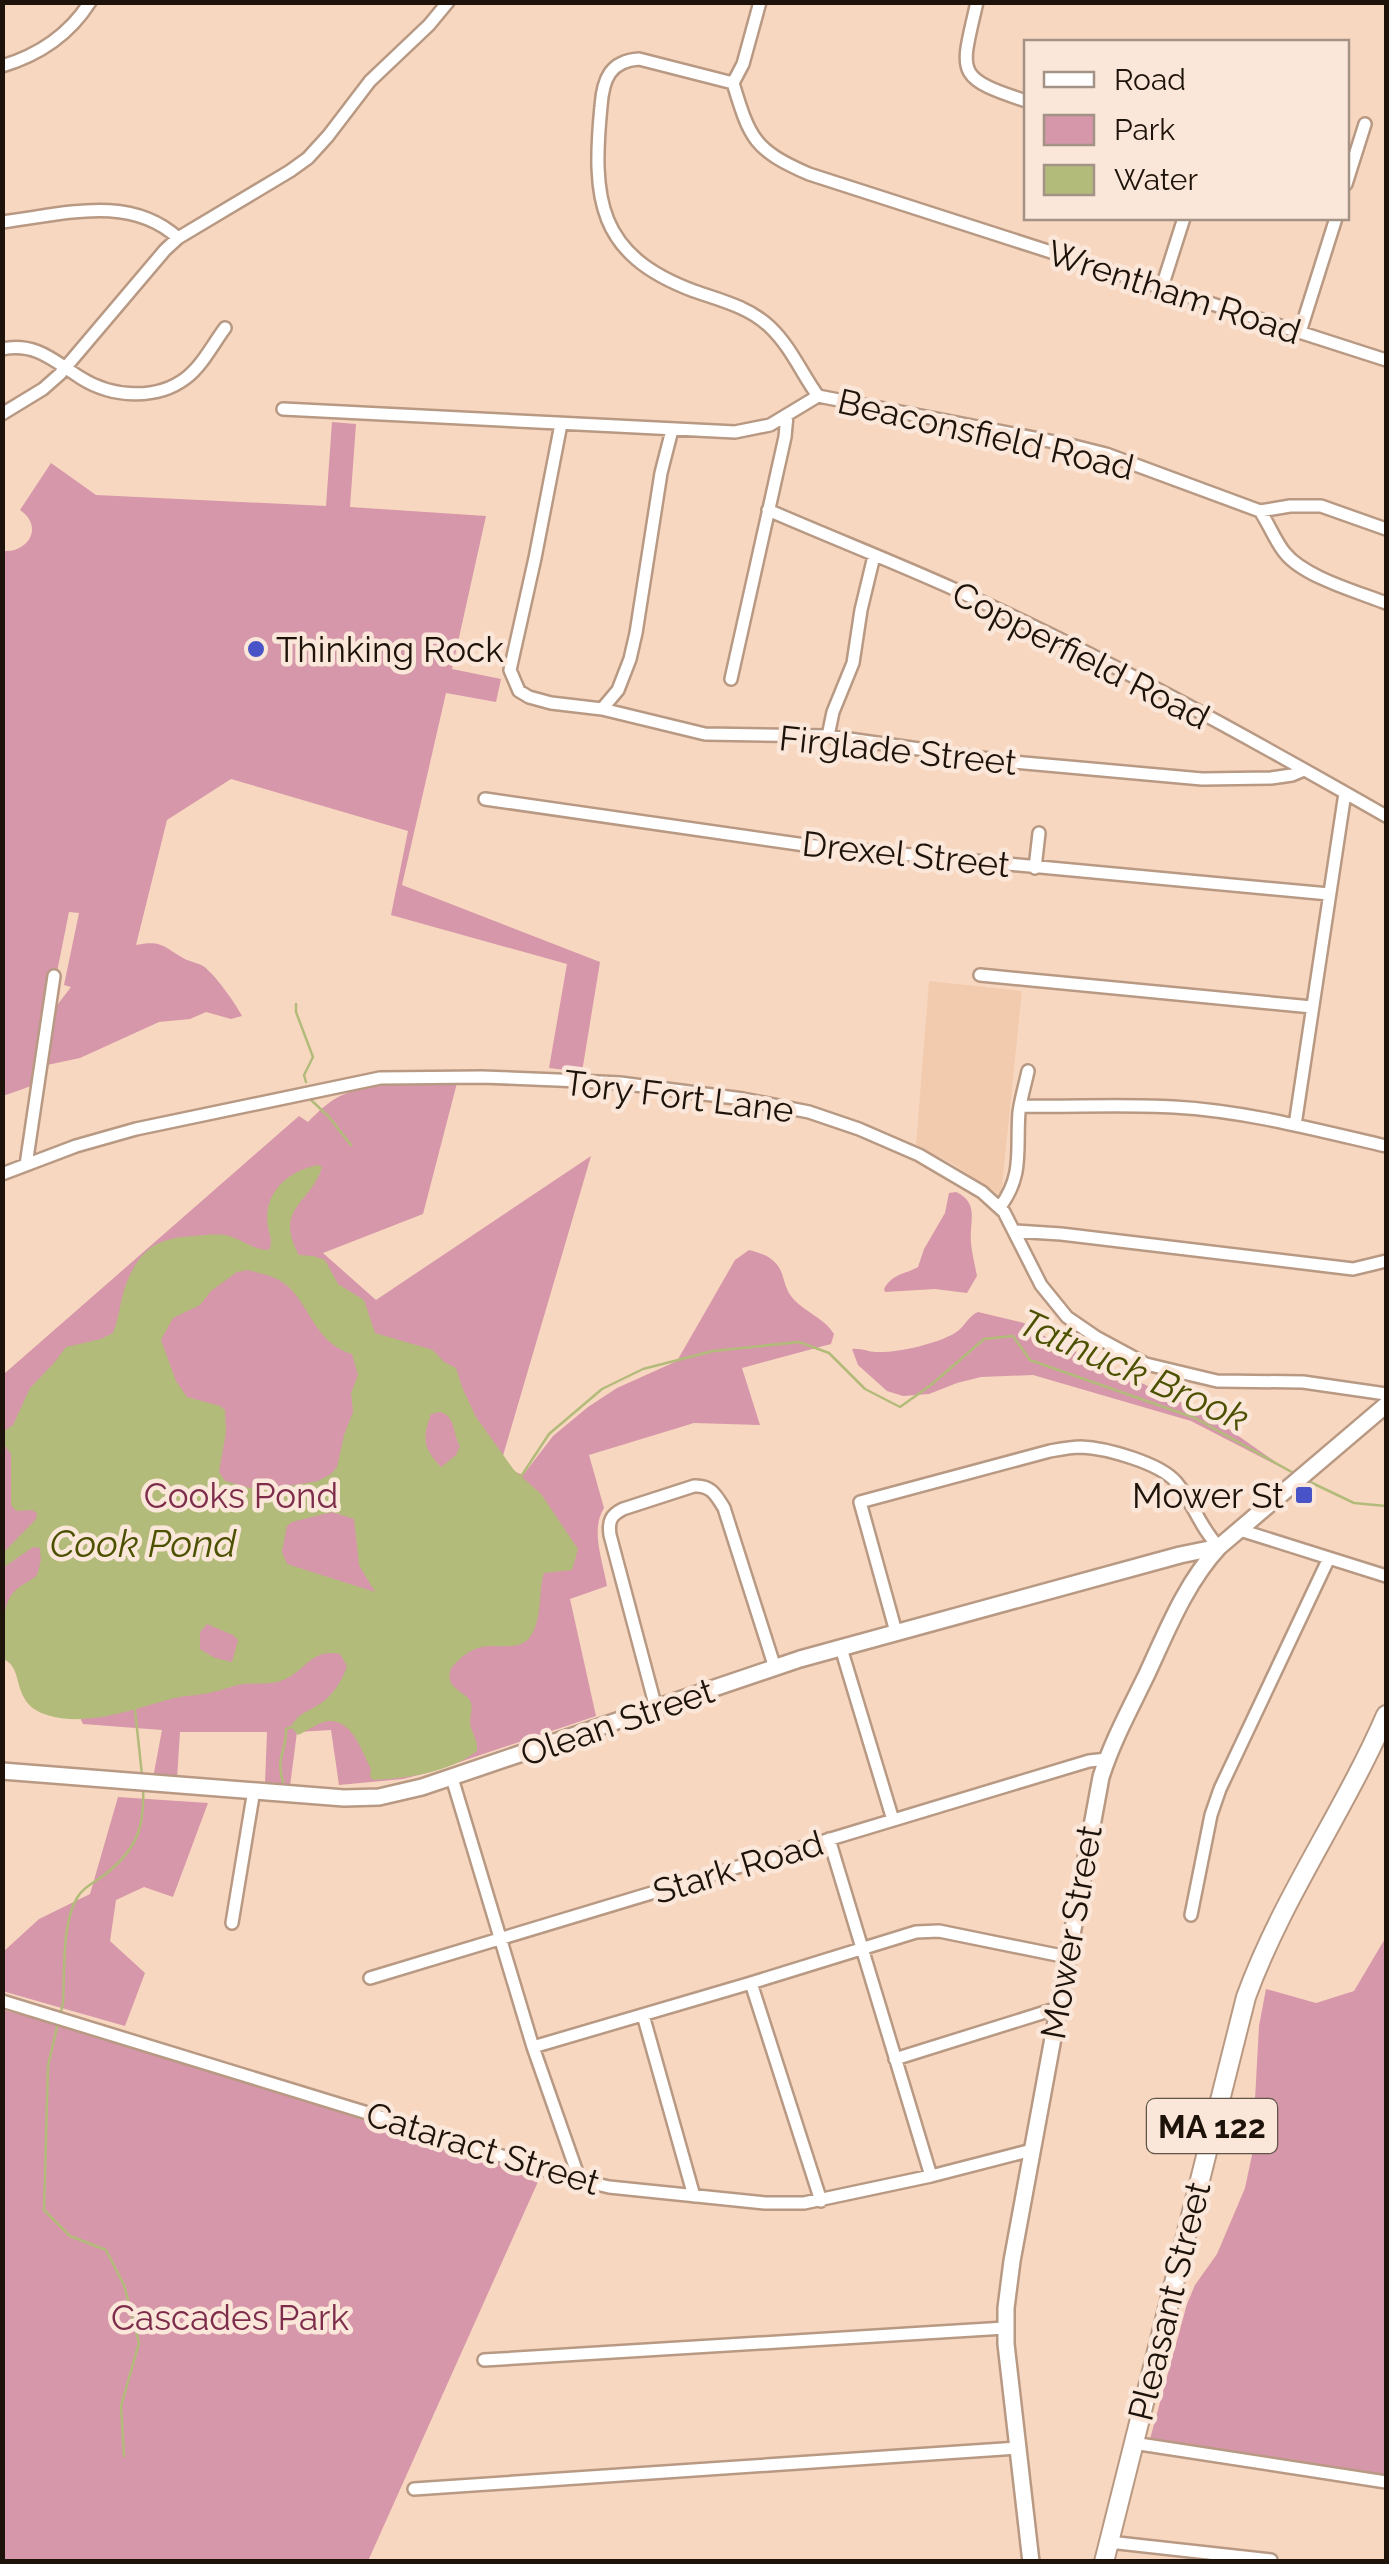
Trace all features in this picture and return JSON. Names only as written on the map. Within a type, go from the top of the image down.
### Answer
[{"type":"main road","name":"Pleasant Street","points":[[1104,2562],[1246,1997],[1276,1924],[1382,1740],[1386,1716]]},
{"type":"street","points":[[2,66],[52,44],[90,2]]},
{"type":"street","points":[[2,414],[43,389],[66,368],[178,238],[308,158],[370,81],[448,2]]},
{"type":"street","points":[[760,2],[744,64],[733,84],[639,59],[616,65],[608,75],[601,100],[597,168],[605,218],[625,247],[652,272],[730,302],[769,326],[797,360],[818,396]]},
{"type":"street","points":[[977,2],[966,53],[969,72],[983,86],[1024,99]]},
{"type":"street","name":"Wrentham Road","points":[[733,84],[756,144],[792,167],[1386,360]]},
{"type":"street","points":[[1349,175],[1365,124]]},
{"type":"street","points":[[2,222],[107,210],[147,219],[178,238]]},
{"type":"street","points":[[1162,286],[1183,220]]},
{"type":"street","points":[[1300,332],[1335,220]]},
{"type":"street","points":[[2,349],[30,348],[104,388],[148,393],[186,378],[225,328]]},
{"type":"street","name":"Beaconsfield Road","points":[[283,410],[734,432],[770,425],[818,396],[1088,450],[1260,511],[1321,506],[1386,529]]},
{"type":"street","points":[[731,679],[787,416]]},
{"type":"street","name":"Firglade Street","points":[[561,424],[510,670],[519,691],[529,697],[602,709],[705,734],[828,736],[1003,761],[1202,778],[1271,778],[1292,776],[1304,770]]},
{"type":"street","points":[[602,709],[618,690],[630,659],[661,473],[672,430]]},
{"type":"street","name":"Copperfield Road","points":[[768,510],[1018,620],[1386,816]]},
{"type":"street","points":[[1260,511],[1285,553],[1296,563],[1386,602]]},
{"type":"street","points":[[828,736],[833,712],[853,663],[874,556]]},
{"type":"street","points":[[1295,1125],[1345,793]]},
{"type":"street","name":"Drexel Street","points":[[484,799],[805,845],[1329,894]]},
{"type":"street","points":[[1035,868],[1039,833]]},
{"type":"street","points":[[980,975],[1312,1007]]},
{"type":"street","points":[[26,1164],[54,976]]},
{"type":"street","points":[[1000,1208],[1012,1192],[1016,1178],[1020,1106],[1028,1071]]},
{"type":"street","name":"Tory Fort Lane","points":[[2,1174],[136,1129],[397,1076],[620,1083],[744,1099],[810,1112],[860,1129],[956,1174],[1000,1208],[1041,1285],[1067,1317],[1146,1364],[1216,1380],[1303,1382],[1386,1394]]},
{"type":"street","points":[[1020,1106],[1177,1107],[1228,1112],[1386,1146]]},
{"type":"street","points":[[1014,1230],[1354,1268],[1386,1261]]},
{"type":"street","name":"Mower Street","points":[[1031,2562],[1005,2328],[1010,2271],[1094,1805],[1107,1759],[1200,1569],[1219,1547],[1386,1405]]},
{"type":"street","points":[[896,1632],[860,1502],[1031,1456],[1087,1447],[1157,1468],[1177,1483],[1219,1547]]},
{"type":"street","points":[[656,1708],[610,1534],[610,1520],[624,1509],[694,1486],[704,1486],[714,1493],[724,1508],[775,1668]]},
{"type":"street","points":[[1240,1530],[1386,1576]]},
{"type":"street","name":"Olean Street","points":[[2,1771],[368,1798],[407,1791],[841,1648],[1219,1547]]},
{"type":"street","points":[[1191,1915],[1220,1790],[1329,1558]]},
{"type":"street","points":[[841,1648],[893,1820]]},
{"type":"street","name":"Stark Road","points":[[370,1978],[1107,1759]]},
{"type":"street","points":[[452,1778],[533,2047],[580,2181]]},
{"type":"street","points":[[232,1924],[254,1790]]},
{"type":"street","points":[[829,1840],[931,2176]]},
{"type":"street","points":[[533,2047],[916,1932],[928,1930],[1067,1957]]},
{"type":"street","points":[[752,1983],[821,2201]]},
{"type":"street","name":"Cataract Street","points":[[2,2001],[608,2187],[785,2204],[821,2201],[1032,2150]]},
{"type":"street","points":[[895,2059],[1058,2008]]},
{"type":"street","points":[[643,2015],[694,2196]]},
{"type":"street","points":[[484,2360],[1005,2328]]},
{"type":"street","points":[[1133,2443],[1386,2482]]},
{"type":"street","points":[[414,2489],[1018,2448]]},
{"type":"street","points":[[1109,2542],[1271,2560]]},
{"type":"shaded area","points":[[929,981],[1022,991],[1001,1196],[916,1145]]},
{"type":"green space","points":[[332,422],[356,424],[350,507],[486,516],[452,669],[501,679],[496,702],[446,693],[402,885],[600,962],[582,1072],[549,1068],[567,964],[391,915],[408,831],[231,779],[167,820],[136,945],[159,944],[203,966],[242,1016],[231,1019],[206,1012],[190,1019],[159,1022],[80,1058],[47,1065],[33,1077],[31,1086],[6,1095],[2,551],[20,548],[30,537],[31,523],[20,510],[51,463],[96,495],[326,506]],"holes":[[[69,912],[79,913],[64,985],[71,987],[48,1017]]]},
{"type":"green space","name":"Cooks Pond","points":[[457,1083],[423,1214],[323,1253],[376,1300],[591,1156],[502,1459],[513,1471],[523,1475],[553,1436],[588,1407],[617,1388],[677,1361],[735,1260],[749,1250],[775,1263],[791,1296],[834,1334],[831,1344],[742,1368],[760,1425],[694,1423],[589,1455],[604,1508],[598,1536],[607,1586],[570,1599],[596,1716],[430,1772],[403,1779],[339,1785],[331,1730],[297,1732],[290,1786],[265,1784],[267,1732],[180,1732],[177,1779],[153,1778],[162,1730],[83,1724],[58,1672],[3,1629],[5,1373],[299,1116],[308,1122],[331,1102],[360,1088]]},
{"type":"green space","points":[[956,1192],[968,1202],[972,1213],[971,1243],[977,1276],[967,1293],[935,1289],[885,1292],[891,1280],[918,1267],[945,1213],[949,1193]]},
{"type":"green space","points":[[978,1312],[1024,1323],[1210,1416],[1290,1472],[1191,1421],[1033,1375],[981,1377],[929,1394],[903,1396],[887,1391],[858,1365],[852,1349],[885,1352],[927,1344],[955,1333]]},
{"type":"green space","points":[[118,1797],[208,1803],[173,1897],[144,1887],[116,1900],[110,1941],[145,1973],[125,2026],[2,1991],[3,1952],[39,1919],[90,1894]]},
{"type":"green space","points":[[1386,1937],[1386,2475],[1150,2439],[1187,2304],[1217,2254],[1245,2188],[1252,2155],[1259,2026],[1266,1989],[1316,2003],[1354,1991]]},
{"type":"green space","name":"Cascades Park","points":[[3,2010],[541,2175],[368,2561],[3,2561]]},
{"type":"water","name":"Cook Pond","points":[[322,1167],[292,1216],[292,1239],[299,1255],[325,1260],[338,1284],[364,1300],[375,1333],[433,1350],[456,1368],[476,1417],[514,1470],[541,1494],[578,1549],[572,1570],[544,1573],[538,1619],[527,1640],[516,1645],[477,1648],[451,1669],[452,1684],[469,1699],[472,1708],[470,1722],[477,1751],[453,1765],[414,1776],[373,1780],[356,1738],[337,1722],[325,1722],[298,1735],[291,1727],[301,1715],[328,1698],[338,1685],[347,1666],[340,1654],[322,1654],[276,1682],[243,1684],[108,1716],[77,1719],[35,1710],[22,1694],[10,1663],[3,1659],[3,1621],[11,1595],[37,1575],[41,1560],[40,1548],[33,1547],[3,1568],[3,1553],[36,1519],[37,1513],[16,1511],[11,1505],[11,1454],[3,1443],[3,1432],[13,1425],[30,1388],[66,1347],[113,1333],[130,1274],[150,1248],[180,1237],[221,1235],[269,1250],[267,1215],[273,1194],[287,1179],[307,1168]],"holes":[[[248,1270],[279,1280],[298,1297],[328,1340],[352,1354],[358,1375],[351,1393],[353,1412],[337,1467],[318,1481],[283,1490],[254,1489],[225,1481],[219,1472],[226,1432],[225,1410],[187,1397],[176,1381],[161,1340],[173,1318],[200,1305],[211,1291],[237,1272]],[[440,1412],[449,1418],[460,1446],[456,1455],[441,1467],[426,1443],[431,1414]],[[332,1512],[354,1519],[359,1565],[375,1592],[287,1564],[282,1552],[287,1526]],[[207,1624],[233,1635],[238,1640],[232,1662],[200,1649],[200,1632]]]},
{"type":"waterway","points":[[296,1004],[313,1057],[304,1075],[306,1082]]},
{"type":"waterway","points":[[309,1098],[351,1145]]},
{"type":"waterway","name":"Tatnuck Brook","points":[[520,1478],[549,1434],[602,1389],[643,1369],[713,1351],[799,1342],[829,1353],[865,1389],[900,1407],[984,1339],[1013,1336],[1030,1360],[1195,1418],[1297,1475]]},
{"type":"waterway","name":"Tatnuck Brook","points":[[1308,1481],[1354,1503],[1386,1506]]},
{"type":"waterway","points":[[135,1710],[142,1775]]},
{"type":"waterway","points":[[283,1782],[281,1759],[286,1729],[291,1727]]},
{"type":"waterway","points":[[60,2016],[73,1906],[84,1889],[114,1867],[131,1848],[140,1827],[143,1788]]},
{"type":"waterway","points":[[58,2023],[48,2066],[44,2210],[70,2236],[106,2250],[124,2285],[139,2343],[121,2406],[124,2456]]},
{"type":"place","name":"Thinking Rock","points":[[256,649]]},
{"type":"place","name":"Mower St","points":[[1304,1495]]}]
